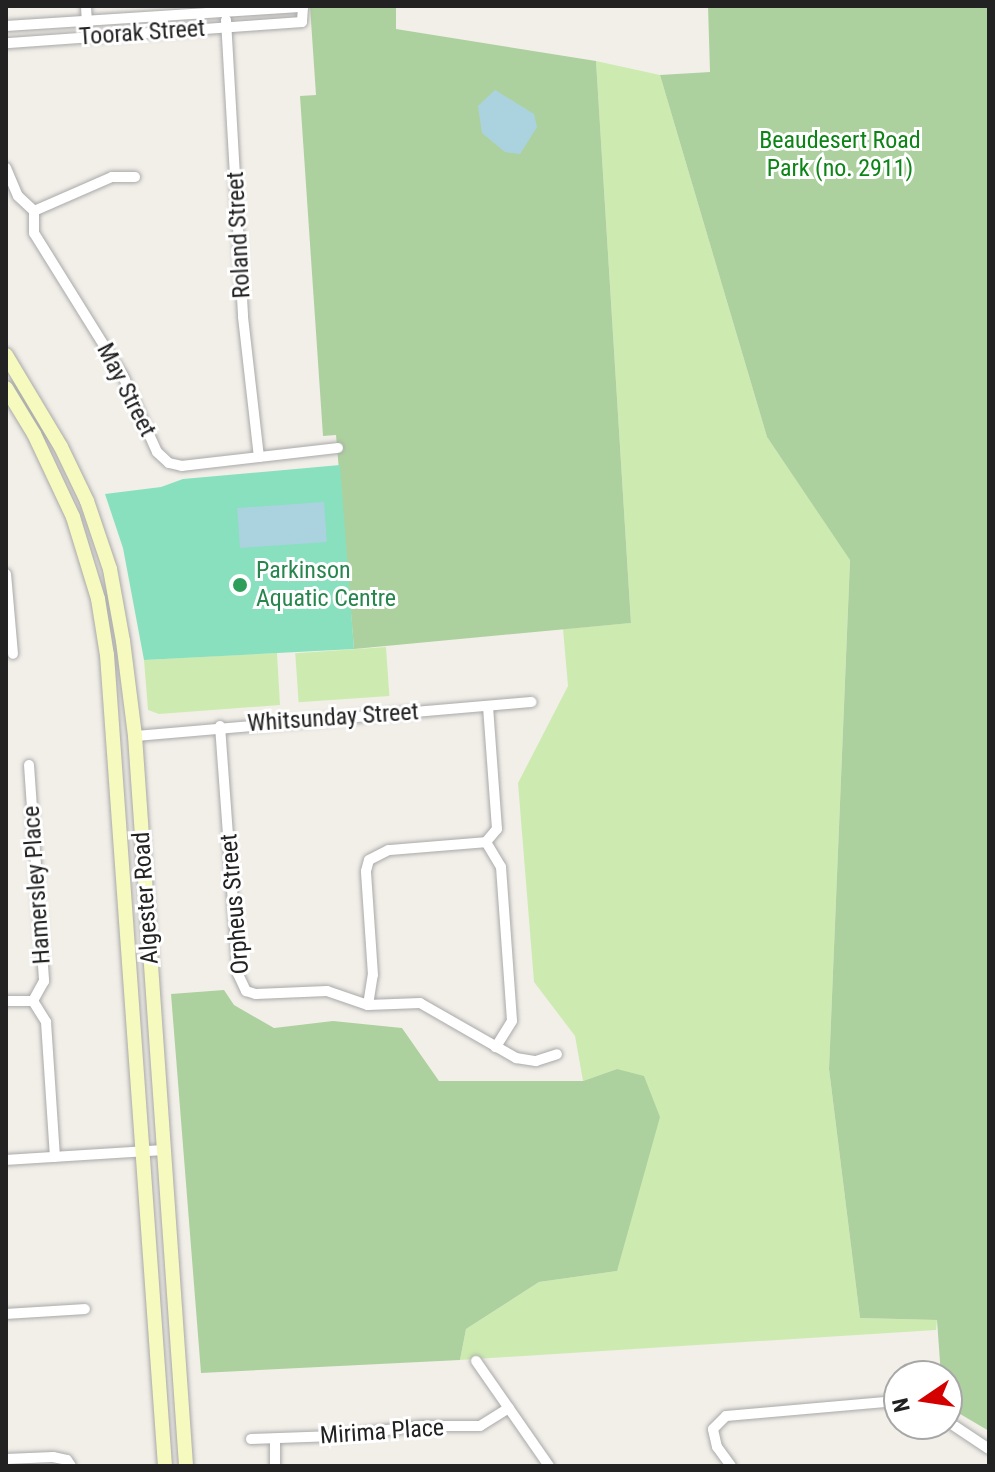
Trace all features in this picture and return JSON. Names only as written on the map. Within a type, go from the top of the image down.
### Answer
[{"type":"main road","name":"Algester Road","points":[[8,361],[61,447],[100,538],[117,602],[135,736],[186,1466]]},
{"type":"main road","name":"Algester Road","points":[[6,388],[54,473],[87,558],[107,655],[165,1466]]},
{"type":"main road","points":[[114,739],[135,736]]},
{"type":"street","points":[[86,6],[88,36]]},
{"type":"street","name":"Toorak Street","points":[[6,26],[303,7],[302,22],[6,43]]},
{"type":"street","name":"Roland Street","points":[[225,12],[243,317],[259,457]]},
{"type":"street","name":"May Street","points":[[6,168],[18,196],[34,211],[34,233],[123,376],[157,452],[169,463],[182,466],[338,448]]},
{"type":"street","points":[[34,211],[112,177],[135,177]]},
{"type":"street","points":[[6,574],[13,654]]},
{"type":"street","name":"Whitsunday Street","points":[[135,736],[220,726],[532,702]]},
{"type":"street","points":[[368,1005],[373,975],[366,871],[369,860],[389,850],[486,842],[497,829],[488,706]]},
{"type":"street","name":"Orpheus Street","points":[[220,726],[241,984],[246,991],[256,994],[327,991],[368,1005],[420,1003],[516,1058],[536,1061],[557,1054]]},
{"type":"street","name":"Hamersley Place","points":[[29,765],[44,981],[33,1001]]},
{"type":"street","points":[[486,842],[501,867],[512,1021],[496,1047]]},
{"type":"street","points":[[6,1001],[33,1001],[46,1022],[55,1157]]},
{"type":"street","points":[[6,1160],[163,1150]]},
{"type":"street","points":[[6,1314],[85,1309]]},
{"type":"street","points":[[476,1361],[549,1466]]},
{"type":"street","points":[[731,1466],[717,1447],[713,1429],[726,1416],[883,1402]]},
{"type":"street","name":"Mirima Place","points":[[251,1439],[421,1426],[480,1426],[509,1408]]},
{"type":"street","points":[[963,1432],[989,1449]]},
{"type":"street","points":[[275,1439],[275,1466]]},
{"type":"street","points":[[6,1459],[53,1457],[67,1460],[71,1466]]},
{"type":"green space","points":[[310,6],[396,6],[396,29],[596,61],[631,623],[354,649],[336,435],[323,436],[300,96],[316,95]]},
{"type":"green space","name":"Beaudesert Road Park (no. 2911)","points":[[708,6],[989,6],[989,1431],[963,1416],[963,1360],[940,1360],[937,1320],[860,1318],[829,1069],[850,560],[767,437],[660,75],[710,72]]},
{"type":"green space","points":[[596,61],[660,75],[767,437],[850,559],[829,1069],[860,1318],[937,1320],[936,1330],[460,1360],[466,1329],[539,1282],[617,1271],[617,1069],[583,1081],[575,1036],[534,982],[518,783],[568,686],[563,629],[631,623]]},
{"type":"green space","name":"Parkinson Aquatic Centre","points":[[340,465],[354,649],[144,660],[123,548],[105,494],[161,487],[183,479]]},
{"type":"green space","points":[[386,647],[389,696],[299,702],[295,653]]},
{"type":"green space","points":[[277,653],[280,705],[159,714],[148,710],[144,660]]},
{"type":"green space","points":[[224,990],[234,1005],[274,1028],[333,1021],[402,1028],[439,1081],[583,1081],[617,1069],[644,1076],[660,1117],[617,1271],[539,1282],[466,1329],[460,1360],[201,1373],[171,994]]},
{"type":"water","points":[[495,90],[534,114],[537,127],[520,154],[505,152],[482,133],[478,106]]},
{"type":"water","points":[[324,502],[327,542],[240,548],[237,508]]},
{"type":"place","name":"Parkinson Aquatic Centre","points":[[240,585]]}]
